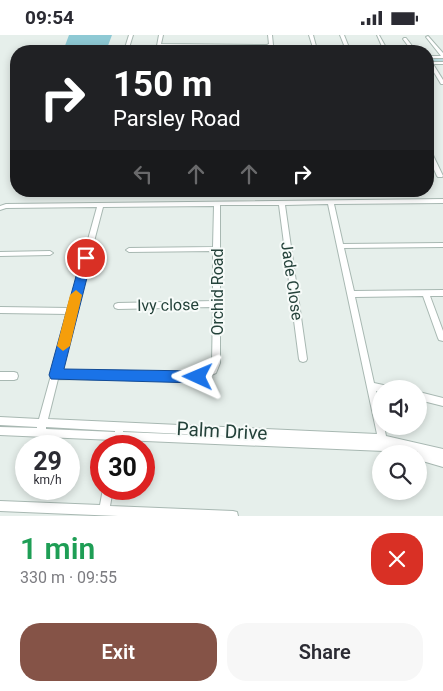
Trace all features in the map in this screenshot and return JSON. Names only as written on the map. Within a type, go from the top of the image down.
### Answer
[{"type":"street","points":[[162,35],[159,45],[270,45],[270,35]]},
{"type":"street","points":[[428,37],[443,57]]},
{"type":"street","points":[[405,39],[410,45]]},
{"type":"street","points":[[434,70],[443,83]]},
{"type":"street","points":[[434,164],[440,176]]},
{"type":"street","points":[[0,208],[6,205],[443,201]]},
{"type":"street","points":[[331,202],[383,443]]},
{"type":"street","name":"Orchid Road","points":[[56,375],[198,377],[213,371],[216,363],[217,203]]},
{"type":"street","name":"Jade Close","points":[[282,203],[303,359]]},
{"type":"street","points":[[40,433],[100,205]]},
{"type":"street","points":[[340,246],[443,245]]},
{"type":"street","points":[[129,250],[217,249]]},
{"type":"street","points":[[0,254],[50,253]]},
{"type":"street","points":[[350,293],[443,293]]},
{"type":"street","points":[[425,293],[442,338]]},
{"type":"street","name":"Ivy close","points":[[118,306],[217,304]]},
{"type":"street","points":[[0,310],[72,311]]},
{"type":"street","points":[[0,375],[14,376]]},
{"type":"street","points":[[427,398],[443,402]]},
{"type":"street","name":"Palm Drive","points":[[0,421],[120,426],[383,443],[443,453]]},
{"type":"street","points":[[119,435],[120,426]]},
{"type":"street","name":"Palm Drive","points":[[0,431],[93,435]]},
{"type":"street","name":"Palm Drive","points":[[155,437],[383,443],[388,445]]},
{"type":"street","points":[[427,458],[443,462]]},
{"type":"street","points":[[104,509],[106,500]]},
{"type":"street","points":[[0,507],[104,509],[233,516]]},
{"type":"water","points":[[69,35],[112,35],[108,45],[65,45]]},
{"type":"waterway","points":[[434,60],[443,60]]},
{"type":"slow traffic","points":[[63,346],[76,295]]},
{"type":"route","points":[[86,258],[56,375],[198,377]]}]
